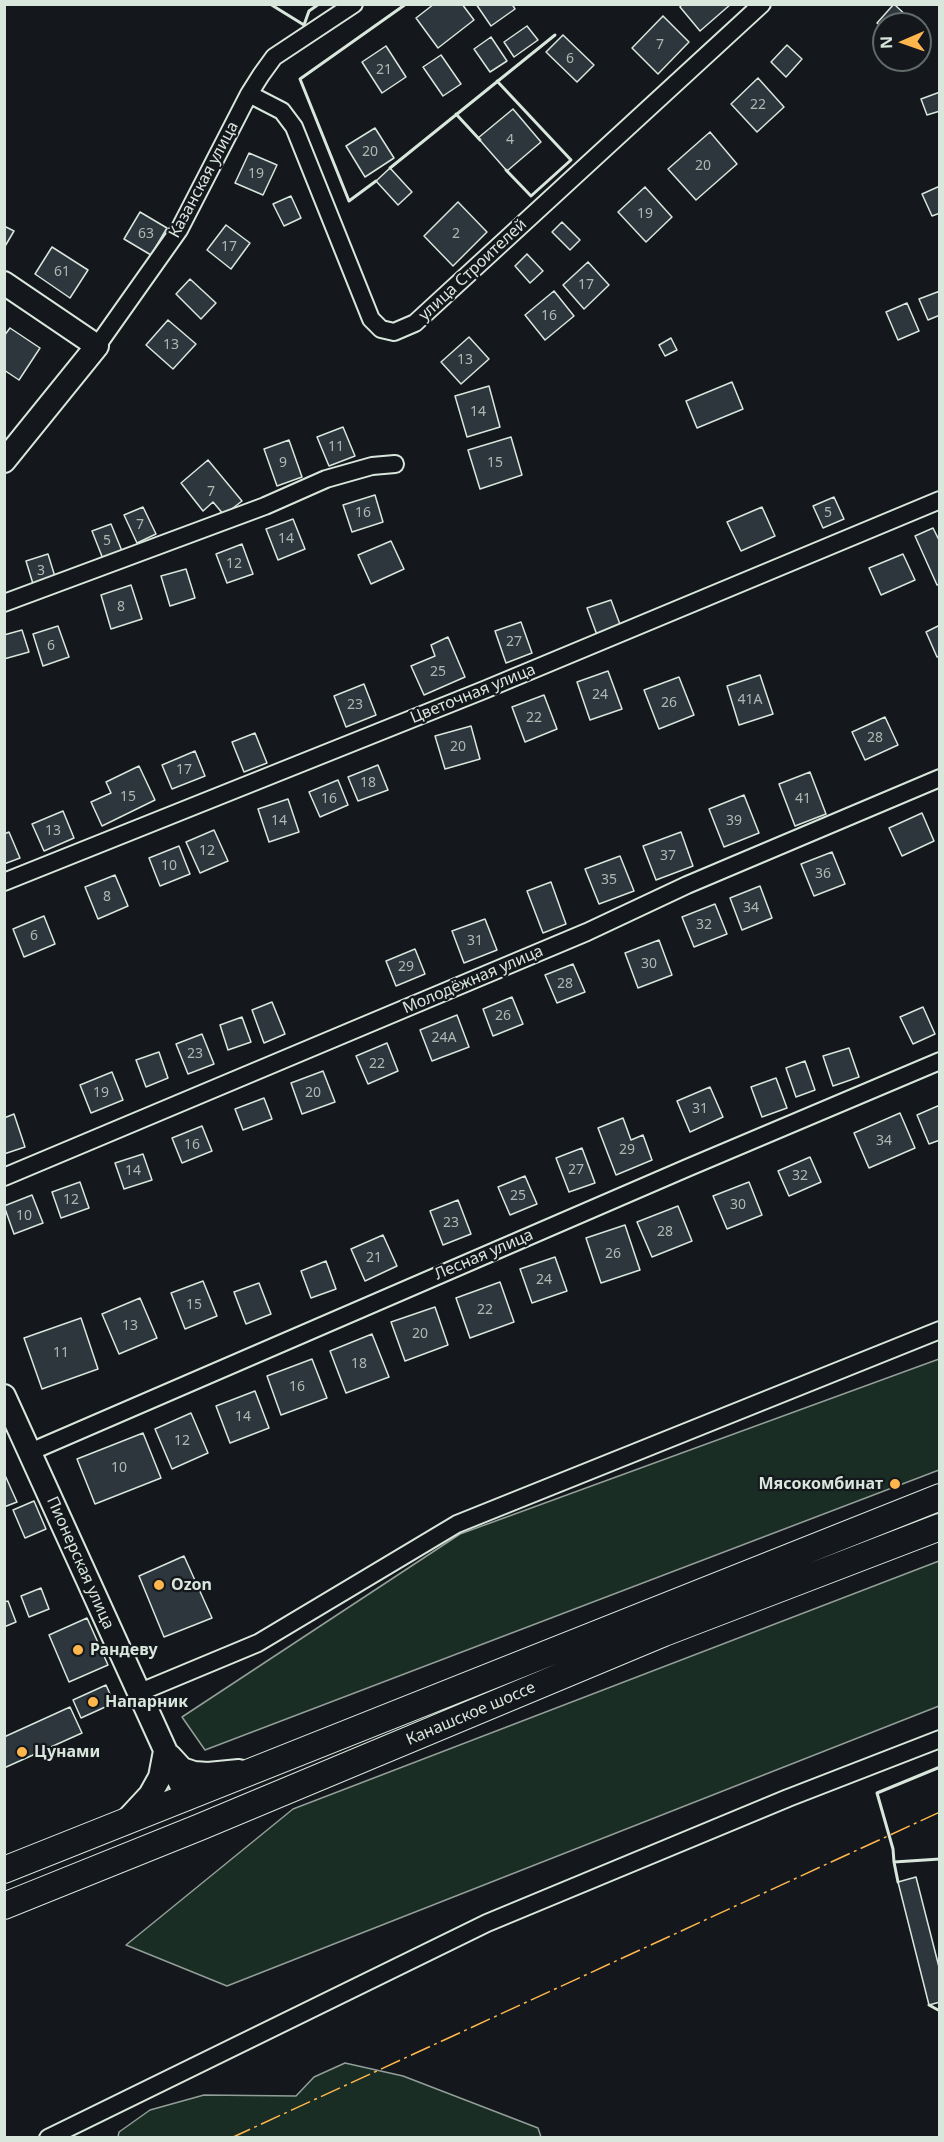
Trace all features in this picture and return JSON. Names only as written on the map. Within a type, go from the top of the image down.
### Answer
[{"type":"main road","name":"Канашское шоссе","points":[[4,1870],[939,1497]]},
{"type":"main road","name":"Канашское шоссе","points":[[4,1906],[200,1827],[664,1633],[939,1527]]},
{"type":"main road","name":"Пионерская улица","points":[[187,1798],[200,1827]]},
{"type":"street","name":"Казанская улица","points":[[4,461],[98,346],[179,230],[249,94],[274,57],[354,4]]},
{"type":"street","name":"улица Строителей","points":[[249,94],[282,111],[294,126],[371,320],[381,329],[394,332],[415,323],[762,4]]},
{"type":"street","points":[[4,283],[98,346]]},
{"type":"street","points":[[4,603],[265,506],[326,479],[372,466],[395,464]]},
{"type":"street","name":"Цветочная улица","points":[[4,882],[484,690],[939,500]]},
{"type":"street","name":"Молодёжная улица","points":[[4,1177],[587,932],[687,885],[939,778]]},
{"type":"street","name":"Лесная улица","points":[[30,1452],[939,1061]]},
{"type":"street","points":[[138,1693],[258,1643],[457,1524],[939,1330]]},
{"type":"street","name":"Пионерская улица","points":[[4,1396],[12,1434],[30,1452],[187,1798]]},
{"type":"street","points":[[48,2138],[487,1923],[798,1794],[939,1739]]},
{"type":"street","points":[[165,1751],[183,1768],[194,1773],[208,1774],[262,1768]]},
{"type":"street","points":[[123,1824],[150,1795],[160,1777],[165,1751]]},
{"type":"green space","points":[[939,1359],[939,1470],[205,1750],[182,1717],[460,1534]]},
{"type":"green space","points":[[939,1561],[939,1706],[227,1986],[126,1945],[293,1809]]},
{"type":"green space","points":[[345,2063],[403,2076],[538,2128],[541,2137],[118,2137],[119,2132],[150,2110],[204,2095],[296,2096],[314,2077]]},
{"type":"building","points":[[434,4],[462,4],[474,20],[438,48],[416,18]]},
{"type":"building","points":[[476,4],[512,4],[515,9],[491,26]]},
{"type":"building","points":[[682,4],[731,4],[700,31],[680,7]]},
{"type":"building","points":[[894,4],[902,12],[887,12]]},
{"type":"building","points":[[663,16],[689,42],[658,74],[632,48]]},
{"type":"building","points":[[527,26],[538,40],[514,57],[504,42]]},
{"type":"building","points":[[563,35],[594,65],[577,82],[546,52]]},
{"type":"building","points":[[491,37],[507,61],[490,72],[474,49]]},
{"type":"building","points":[[787,45],[802,59],[786,77],[771,62]]},
{"type":"building","points":[[386,46],[406,77],[382,93],[362,62]]},
{"type":"building","points":[[441,55],[461,84],[443,96],[423,67]]},
{"type":"building","points":[[758,78],[784,107],[757,132],[731,104]]},
{"type":"building","points":[[940,92],[940,111],[927,115],[921,99]]},
{"type":"building","points":[[513,109],[541,142],[507,171],[478,138]]},
{"type":"building","points":[[375,128],[394,158],[365,177],[346,146]]},
{"type":"building","points":[[710,132],[737,164],[696,200],[668,169]]},
{"type":"building","points":[[249,153],[277,165],[263,195],[235,183]]},
{"type":"building","points":[[390,168],[412,192],[398,205],[376,181]]},
{"type":"building","points":[[940,186],[940,213],[932,216],[922,194]]},
{"type":"building","points":[[645,187],[672,217],[646,242],[618,212]]},
{"type":"building","points":[[291,196],[301,218],[284,226],[273,204]]},
{"type":"building","points":[[458,202],[487,232],[453,266],[424,236]]},
{"type":"building","points":[[140,212],[167,228],[151,255],[124,239]]},
{"type":"building","points":[[562,222],[580,240],[570,250],[552,232]]},
{"type":"building","points":[[226,225],[250,243],[231,269],[207,250]]},
{"type":"building","points":[[4,226],[14,231],[4,248]]},
{"type":"building","points":[[52,247],[88,270],[70,298],[35,274]]},
{"type":"building","points":[[527,254],[543,271],[530,283],[515,266]]},
{"type":"building","points":[[588,262],[609,285],[584,309],[563,285]]},
{"type":"building","points":[[190,279],[216,303],[201,319],[176,294]]},
{"type":"building","points":[[554,291],[574,316],[545,340],[525,315]]},
{"type":"building","points":[[940,291],[940,315],[928,320],[919,299]]},
{"type":"building","points":[[907,303],[919,331],[898,340],[886,312]]},
{"type":"building","points":[[168,320],[196,344],[173,369],[146,345]]},
{"type":"building","points":[[10,328],[40,348],[19,380],[4,370],[4,336]]},
{"type":"building","points":[[469,337],[489,359],[461,384],[441,362]]},
{"type":"building","points":[[671,338],[677,350],[665,356],[659,345]]},
{"type":"building","points":[[732,382],[743,409],[697,428],[686,401]]},
{"type":"building","points":[[489,386],[500,427],[467,437],[455,396]]},
{"type":"building","points":[[343,427],[355,456],[329,466],[317,437]]},
{"type":"building","points":[[511,437],[522,475],[480,489],[468,450]]},
{"type":"building","points":[[289,440],[302,477],[277,486],[264,449]]},
{"type":"building","points":[[208,460],[242,501],[224,515],[213,502],[203,511],[181,483]]},
{"type":"building","points":[[375,495],[383,522],[352,532],[343,505]]},
{"type":"building","points":[[834,497],[844,519],[823,528],[813,506]]},
{"type":"building","points":[[143,507],[156,534],[137,543],[124,515]]},
{"type":"building","points":[[762,507],[775,536],[741,551],[727,522]]},
{"type":"building","points":[[293,519],[305,549],[278,560],[266,529]]},
{"type":"building","points":[[111,524],[122,551],[103,559],[92,531]]},
{"type":"building","points":[[933,528],[940,542],[940,584],[937,585],[915,536]]},
{"type":"building","points":[[391,541],[404,569],[371,584],[358,555]]},
{"type":"building","points":[[242,544],[253,574],[227,583],[216,554]]},
{"type":"building","points":[[48,554],[56,580],[34,587],[26,561]]},
{"type":"building","points":[[903,554],[915,580],[881,595],[869,568]]},
{"type":"building","points":[[186,569],[195,598],[170,606],[161,576]]},
{"type":"building","points":[[131,585],[142,619],[111,629],[101,595]]},
{"type":"building","points":[[611,600],[621,627],[597,635],[587,608]]},
{"type":"building","points":[[521,622],[532,653],[506,663],[495,631]]},
{"type":"building","points":[[940,625],[940,656],[937,657],[926,632]]},
{"type":"building","points":[[58,626],[69,657],[43,666],[33,634]]},
{"type":"building","points":[[22,630],[29,652],[4,659],[4,635]]},
{"type":"building","points":[[448,637],[465,677],[424,695],[411,666],[435,656],[431,645]]},
{"type":"building","points":[[608,671],[622,709],[590,720],[577,682]]},
{"type":"building","points":[[760,675],[773,714],[739,725],[727,686]]},
{"type":"building","points":[[679,677],[694,715],[659,729],[644,690]]},
{"type":"building","points":[[364,684],[376,715],[346,727],[334,696]]},
{"type":"building","points":[[544,695],[557,729],[525,742],[512,707]]},
{"type":"building","points":[[885,717],[898,745],[865,760],[852,732]]},
{"type":"building","points":[[471,726],[480,759],[445,769],[435,736]]},
{"type":"building","points":[[255,733],[267,763],[244,772],[232,742]]},
{"type":"building","points":[[195,751],[205,776],[172,789],[162,765]]},
{"type":"building","points":[[378,765],[388,790],[358,801],[348,777]]},
{"type":"building","points":[[139,766],[155,800],[102,826],[91,802],[111,793],[106,782]]},
{"type":"building","points":[[810,772],[826,814],[795,826],[779,784]]},
{"type":"building","points":[[338,780],[348,805],[320,817],[309,792]]},
{"type":"building","points":[[744,795],[759,833],[724,847],[709,809]]},
{"type":"building","points":[[288,799],[299,832],[269,842],[258,809]]},
{"type":"building","points":[[63,811],[74,838],[44,851],[32,824]]},
{"type":"building","points":[[922,813],[934,841],[902,856],[889,828]]},
{"type":"building","points":[[214,830],[228,861],[200,873],[186,842]]},
{"type":"building","points":[[9,832],[20,858],[4,864],[4,834]]},
{"type":"building","points":[[681,832],[693,866],[656,880],[643,846]]},
{"type":"building","points":[[179,846],[190,874],[160,886],[149,858]]},
{"type":"building","points":[[832,852],[845,884],[814,896],[801,864]]},
{"type":"building","points":[[620,856],[634,891],[599,904],[585,869]]},
{"type":"building","points":[[115,875],[128,906],[98,919],[85,887]]},
{"type":"building","points":[[551,882],[566,924],[543,933],[527,891]]},
{"type":"building","points":[[760,886],[772,918],[742,930],[730,898]]},
{"type":"building","points":[[715,904],[727,934],[694,947],[682,917]]},
{"type":"building","points":[[44,916],[55,944],[24,957],[13,929]]},
{"type":"building","points":[[485,919],[497,950],[464,963],[452,931]]},
{"type":"building","points":[[659,940],[672,975],[638,988],[625,953]]},
{"type":"building","points":[[415,949],[425,974],[396,986],[386,961]]},
{"type":"building","points":[[573,964],[585,992],[557,1003],[545,975]]},
{"type":"building","points":[[512,997],[523,1024],[493,1036],[483,1009]]},
{"type":"building","points":[[272,1002],[285,1034],[264,1043],[252,1010]]},
{"type":"building","points":[[923,1007],[935,1034],[913,1044],[900,1017]]},
{"type":"building","points":[[457,1015],[469,1047],[432,1061],[420,1030]]},
{"type":"building","points":[[242,1017],[251,1042],[228,1050],[220,1025]]},
{"type":"building","points":[[202,1034],[214,1064],[188,1074],[176,1044]]},
{"type":"building","points":[[387,1043],[398,1071],[368,1084],[356,1056]]},
{"type":"building","points":[[849,1048],[859,1077],[833,1086],[823,1056]]},
{"type":"building","points":[[159,1052],[168,1078],[146,1087],[136,1060]]},
{"type":"building","points":[[805,1061],[815,1090],[796,1097],[786,1068]]},
{"type":"building","points":[[323,1071],[335,1102],[302,1114],[291,1083]]},
{"type":"building","points":[[112,1072],[123,1100],[91,1113],[80,1085]]},
{"type":"building","points":[[776,1078],[787,1108],[762,1117],[751,1087]]},
{"type":"building","points":[[710,1087],[723,1117],[690,1132],[677,1101]]},
{"type":"building","points":[[264,1098],[272,1119],[243,1130],[235,1109]]},
{"type":"building","points":[[940,1105],[940,1140],[929,1144],[917,1115]]},
{"type":"building","points":[[900,1113],[915,1148],[869,1168],[854,1133]]},
{"type":"building","points":[[14,1114],[25,1147],[4,1154],[4,1118]]},
{"type":"building","points":[[623,1118],[631,1140],[643,1135],[652,1160],[616,1175],[598,1128]]},
{"type":"building","points":[[202,1126],[212,1151],[182,1163],[172,1138]]},
{"type":"building","points":[[582,1148],[595,1183],[569,1192],[556,1158]]},
{"type":"building","points":[[143,1154],[152,1180],[124,1189],[115,1163]]},
{"type":"building","points":[[810,1157],[821,1182],[789,1196],[778,1171]]},
{"type":"building","points":[[525,1176],[537,1204],[510,1215],[498,1187]]},
{"type":"building","points":[[80,1182],[89,1208],[61,1218],[52,1192]]},
{"type":"building","points":[[749,1182],[762,1215],[727,1229],[713,1196]]},
{"type":"building","points":[[32,1195],[43,1223],[14,1234],[4,1206]]},
{"type":"building","points":[[458,1200],[471,1234],[443,1245],[430,1211]]},
{"type":"building","points":[[678,1206],[692,1241],[652,1257],[637,1222]]},
{"type":"building","points":[[625,1225],[640,1270],[601,1283],[586,1238]]},
{"type":"building","points":[[383,1235],[397,1266],[365,1281],[351,1249]]},
{"type":"building","points":[[555,1257],[567,1291],[532,1303],[520,1269]]},
{"type":"building","points":[[326,1261],[336,1289],[311,1298],[301,1271]]},
{"type":"building","points":[[203,1281],[217,1316],[185,1329],[171,1293]]},
{"type":"building","points":[[500,1282],[514,1322],[470,1338],[456,1298]]},
{"type":"building","points":[[259,1283],[271,1314],[246,1324],[234,1292]]},
{"type":"building","points":[[140,1298],[157,1338],[119,1354],[102,1314]]},
{"type":"building","points":[[435,1307],[448,1345],[405,1361],[391,1322]]},
{"type":"building","points":[[81,1318],[98,1369],[42,1389],[24,1338]]},
{"type":"building","points":[[372,1334],[389,1377],[346,1393],[330,1351]]},
{"type":"building","points":[[312,1359],[327,1398],[281,1415],[267,1376]]},
{"type":"building","points":[[255,1391],[269,1428],[230,1443],[216,1406]]},
{"type":"building","points":[[191,1413],[208,1453],[172,1469],[155,1429]]},
{"type":"building","points":[[143,1433],[161,1478],[95,1504],[77,1459]]},
{"type":"building","points":[[4,1473],[17,1502],[4,1507]]},
{"type":"building","points":[[34,1501],[46,1529],[25,1538],[13,1510]]},
{"type":"building","points":[[184,1556],[212,1618],[164,1637],[139,1576]]},
{"type":"building","points":[[41,1588],[49,1609],[29,1617],[21,1596]]},
{"type":"building","points":[[8,1601],[16,1622],[4,1627],[4,1602]]},
{"type":"building","name":"Рандеву","points":[[87,1618],[108,1665],[69,1682],[49,1635]]},
{"type":"building","name":"Напарник","points":[[106,1685],[114,1703],[81,1718],[73,1700]]},
{"type":"building","name":"Цунами","points":[[70,1707],[82,1733],[4,1768],[4,1737]]},
{"type":"building","points":[[916,1877],[940,1971],[940,2002],[929,2005],[898,1882]]},
{"type":"wall","points":[[270,4],[304,25],[309,11],[319,4]]},
{"type":"wall","points":[[376,181],[349,201],[300,79],[406,4]]},
{"type":"wall","points":[[390,168],[555,35]]},
{"type":"wall","points":[[497,81],[571,160],[531,196],[506,170]]},
{"type":"wall","points":[[456,114],[480,140]]},
{"type":"wall","points":[[894,1862],[893,1849],[877,1793],[940,1767]]},
{"type":"wall","points":[[898,1882],[894,1862],[940,1859]]},
{"type":"wall","points":[[929,2005],[940,2011]]},
{"type":"power","points":[[231,2138],[940,1812]]},
{"type":"place","name":"Мясокомбинат","points":[[895,1484]]},
{"type":"place","name":"Ozon","points":[[159,1585]]},
{"type":"place","name":"Рандеву","points":[[78,1650]]},
{"type":"place","name":"Напарник","points":[[93,1702]]},
{"type":"place","name":"Цунами","points":[[22,1752]]}]
